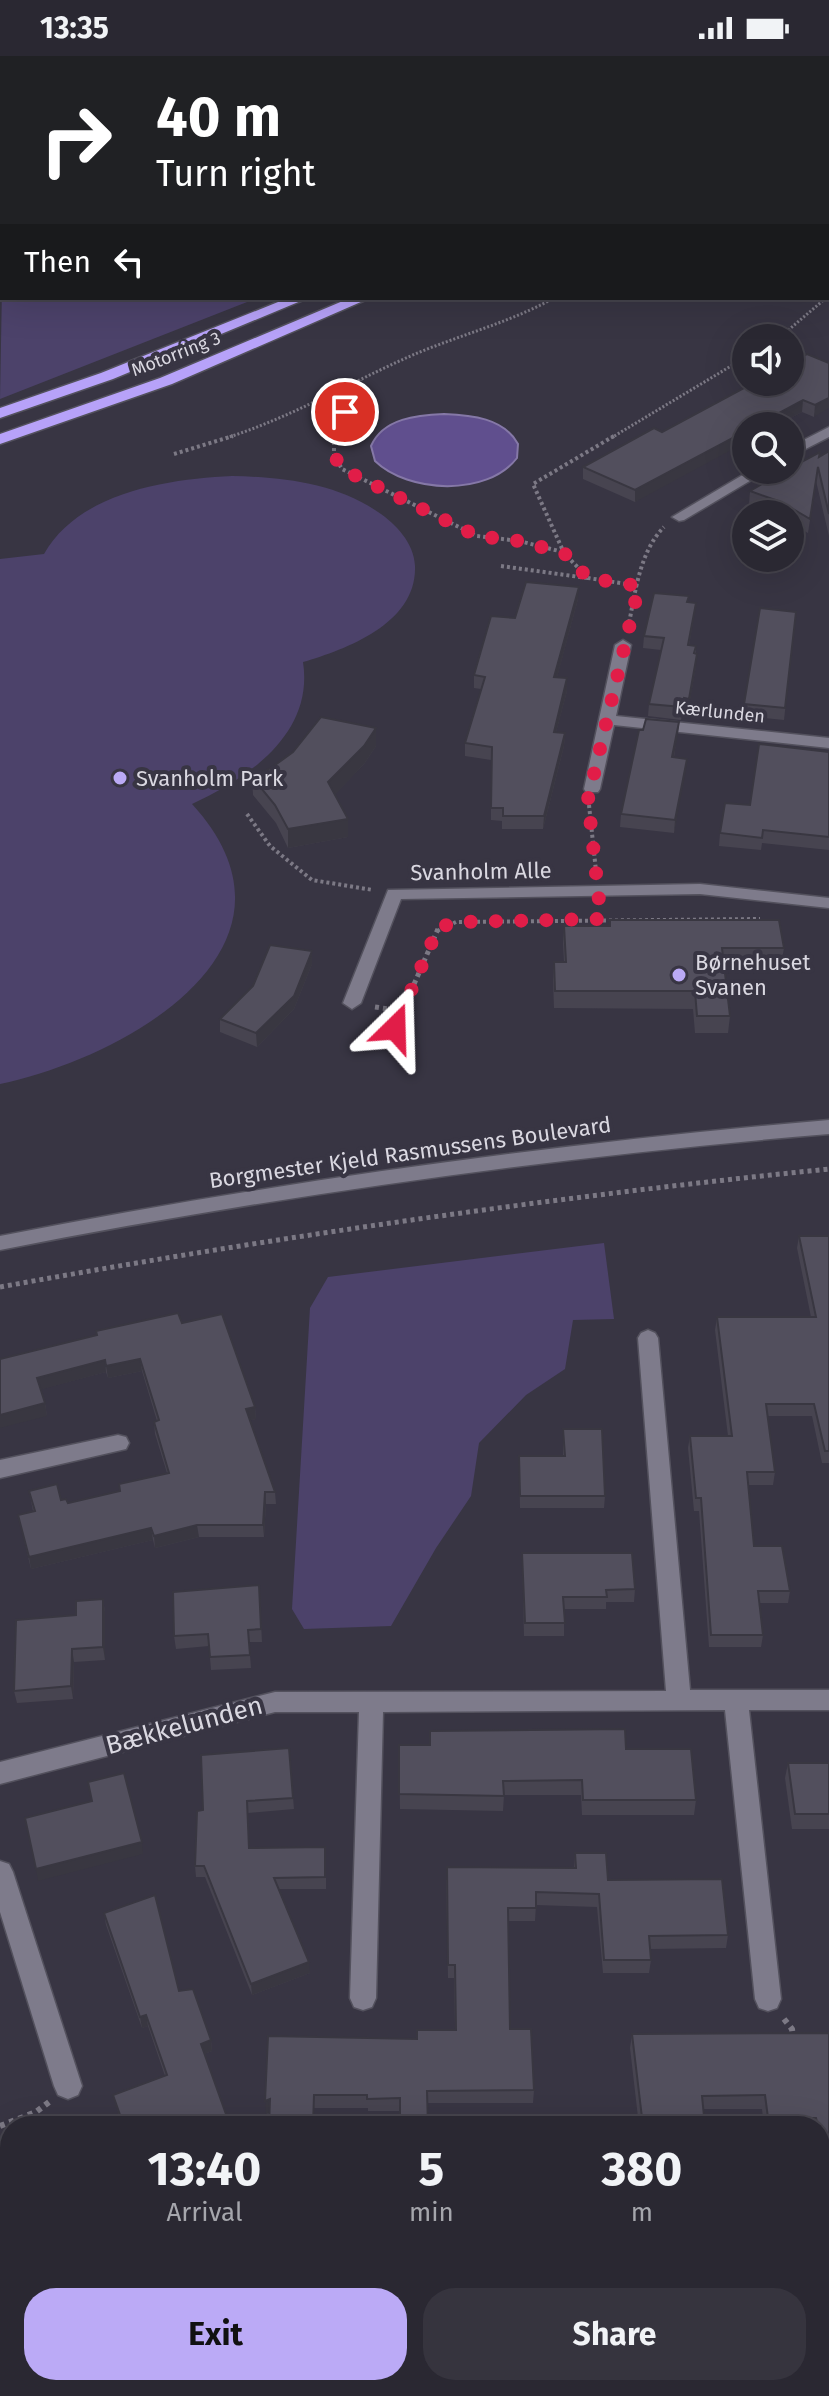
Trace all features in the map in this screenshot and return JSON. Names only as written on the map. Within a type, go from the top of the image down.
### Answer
[{"type":"highway","points":[[0,413],[107,376],[296,300]]},
{"type":"highway","name":"Motorring 3","points":[[0,439],[166,381],[358,300]]},
{"type":"street","points":[[804,445],[828,432]]},
{"type":"street","points":[[679,517],[737,484]]},
{"type":"street","points":[[592,789],[623,645]]},
{"type":"street","name":"Kærlunden","points":[[607,720],[829,743]]},
{"type":"street","name":"Svanholm Alle","points":[[352,1003],[394,894],[700,889],[829,903]]},
{"type":"street","name":"Borgmester Kjeld Rasmussens Boulevard","points":[[0,1243],[101,1222],[467,1163],[697,1137],[829,1127]]},
{"type":"street","points":[[648,1338],[679,1700]]},
{"type":"street","points":[[0,1469],[118,1443]]},
{"type":"street","points":[[363,1998],[371,1700]]},
{"type":"street","points":[[736,1700],[768,1999]]},
{"type":"street","name":"Bækkelunden","points":[[0,1773],[275,1702],[829,1700]]},
{"type":"street","points":[[0,1872],[68,2086]]},
{"type":"path","points":[[174,454],[258,426],[458,336],[527,313],[550,300]]},
{"type":"path","points":[[795,324],[823,300]]},
{"type":"path","points":[[588,578],[564,553],[533,484],[732,365]]},
{"type":"path","points":[[361,380],[358,395],[345,412],[332,439],[334,458],[342,469],[477,536],[519,541],[564,553]]},
{"type":"path","points":[[623,645],[649,548],[658,531],[679,517]]},
{"type":"path","points":[[501,566],[639,586]]},
{"type":"path","points":[[592,789],[588,799],[598,891]]},
{"type":"path","points":[[247,814],[270,846],[312,880],[394,894]]},
{"type":"path","points":[[395,1028],[438,928],[456,922],[768,919]]},
{"type":"path","points":[[0,1287],[371,1222],[592,1193],[829,1169]]},
{"type":"path","points":[[768,1999],[792,2029],[793,2043]]},
{"type":"path","points":[[26,2116],[36,2112],[68,2086]]},
{"type":"shaded area","points":[[2,300],[252,300],[0,399]]},
{"type":"shaded area","points":[[444,414],[476,417],[496,423],[518,444],[517,458],[504,471],[487,479],[468,485],[447,486],[407,480],[375,461],[371,446],[384,429],[413,417]]},
{"type":"shaded area","name":"Svanholm Park","points":[[232,476],[308,484],[362,502],[391,522],[408,542],[415,566],[413,586],[405,603],[376,630],[339,650],[303,662],[304,687],[288,731],[255,766],[235,781],[192,804],[226,856],[235,904],[222,949],[192,988],[150,1022],[101,1049],[50,1070],[0,1084],[0,559],[44,554],[60,533],[79,516],[127,493],[181,481]]},
{"type":"shaded area","points":[[604,1243],[614,1319],[573,1320],[565,1369],[526,1395],[479,1443],[471,1496],[436,1548],[391,1626],[304,1629],[292,1609],[310,1308],[328,1277]]},
{"type":"building","points":[[804,356],[829,363],[829,398],[815,405],[803,400],[781,412],[732,412],[732,438],[635,490],[583,467],[654,428],[662,432],[732,394],[804,396]]},
{"type":"building","points":[[829,451],[829,514],[818,467],[810,519],[804,515],[804,500],[775,500],[750,491],[762,484],[804,484],[804,461],[820,452],[819,457]]},
{"type":"building","points":[[526,582],[579,587],[554,677],[567,678],[554,732],[565,733],[544,816],[503,816],[503,808],[491,808],[492,747],[465,743],[485,677],[474,675],[491,616],[515,618]]},
{"type":"building","points":[[654,593],[689,596],[687,602],[696,603],[688,645],[696,646],[694,653],[697,654],[689,699],[684,698],[682,707],[649,704],[664,638],[644,636]]},
{"type":"building","points":[[760,608],[796,612],[785,708],[744,704]]},
{"type":"building","points":[[321,717],[376,728],[364,746],[328,782],[348,819],[288,829],[275,805],[252,777],[293,752]]},
{"type":"building","points":[[646,719],[679,722],[672,757],[687,759],[675,820],[621,814],[639,730],[643,730]]},
{"type":"building","points":[[759,744],[829,752],[829,837],[763,830],[762,838],[720,833],[725,803],[750,805]]},
{"type":"building","points":[[610,920],[779,920],[784,948],[722,948],[730,1016],[697,1016],[695,991],[555,991],[554,962],[566,962],[564,926],[610,926]]},
{"type":"building","points":[[270,945],[312,951],[294,996],[256,1033],[220,1019],[253,986]]},
{"type":"building","points":[[799,1236],[829,1236],[829,1451],[825,1451],[814,1404],[766,1404],[775,1472],[747,1472],[754,1546],[782,1546],[790,1591],[758,1591],[763,1635],[711,1635],[701,1498],[696,1498],[690,1436],[732,1436],[717,1317],[816,1317]]},
{"type":"building","points":[[178,1313],[182,1323],[222,1314],[255,1407],[246,1409],[275,1492],[265,1492],[263,1525],[197,1525],[154,1536],[151,1528],[29,1557],[18,1515],[35,1511],[29,1491],[57,1484],[61,1500],[66,1499],[68,1503],[120,1491],[119,1484],[169,1473],[154,1422],[159,1420],[140,1359],[106,1366],[105,1360],[37,1378],[45,1403],[0,1415],[0,1359],[97,1335],[96,1331]]},
{"type":"building","points":[[563,1429],[602,1429],[605,1496],[520,1496],[519,1456],[565,1456]]},
{"type":"building","points":[[522,1553],[632,1553],[635,1589],[606,1590],[607,1597],[563,1597],[565,1623],[525,1623]]},
{"type":"building","points":[[259,1585],[261,1629],[248,1630],[250,1655],[210,1657],[208,1634],[174,1636],[173,1592]]},
{"type":"building","points":[[103,1599],[103,1647],[72,1649],[71,1686],[14,1691],[16,1620],[76,1615],[76,1601]]},
{"type":"building","points":[[625,1729],[626,1749],[691,1749],[696,1800],[583,1800],[582,1780],[503,1781],[504,1796],[399,1794],[399,1745],[430,1745],[430,1731]]},
{"type":"building","points":[[289,1748],[293,1798],[247,1801],[249,1848],[325,1847],[325,1877],[274,1878],[309,1962],[251,1984],[204,1866],[195,1866],[197,1811],[203,1810],[201,1755]]},
{"type":"building","points":[[788,1763],[829,1763],[829,1814],[795,1814]]},
{"type":"building","points":[[124,1773],[142,1842],[36,1869],[25,1818],[92,1801],[88,1782]]},
{"type":"building","points":[[575,1853],[606,1853],[608,1880],[722,1879],[728,1935],[649,1936],[651,1960],[604,1960],[599,1894],[536,1892],[536,1908],[508,1908],[510,2029],[531,2029],[534,2090],[427,2091],[428,2116],[400,2116],[400,2098],[314,2095],[313,2116],[269,2116],[270,2099],[265,2101],[268,2036],[417,2039],[417,2030],[456,2030],[455,1965],[448,1965],[447,1867],[576,1868]]},
{"type":"building","points":[[155,1895],[179,1991],[193,1989],[211,2040],[201,2044],[227,2116],[117,2116],[120,2115],[113,2095],[167,2075],[146,2015],[140,2017],[104,1913]]},
{"type":"building","points":[[829,2033],[829,2116],[768,2116],[765,2095],[702,2096],[704,2116],[642,2116],[632,2034]]},
{"type":"place","name":"Svanholm Park","points":[[120,778]]},
{"type":"place","name":"Børnehuset Svanen","points":[[679,975]]},
{"type":"route","points":[[345,412],[332,439],[334,458],[342,469],[477,536],[519,541],[564,553],[588,578],[639,586],[588,799],[601,919],[456,922],[438,928],[395,1028]]}]
